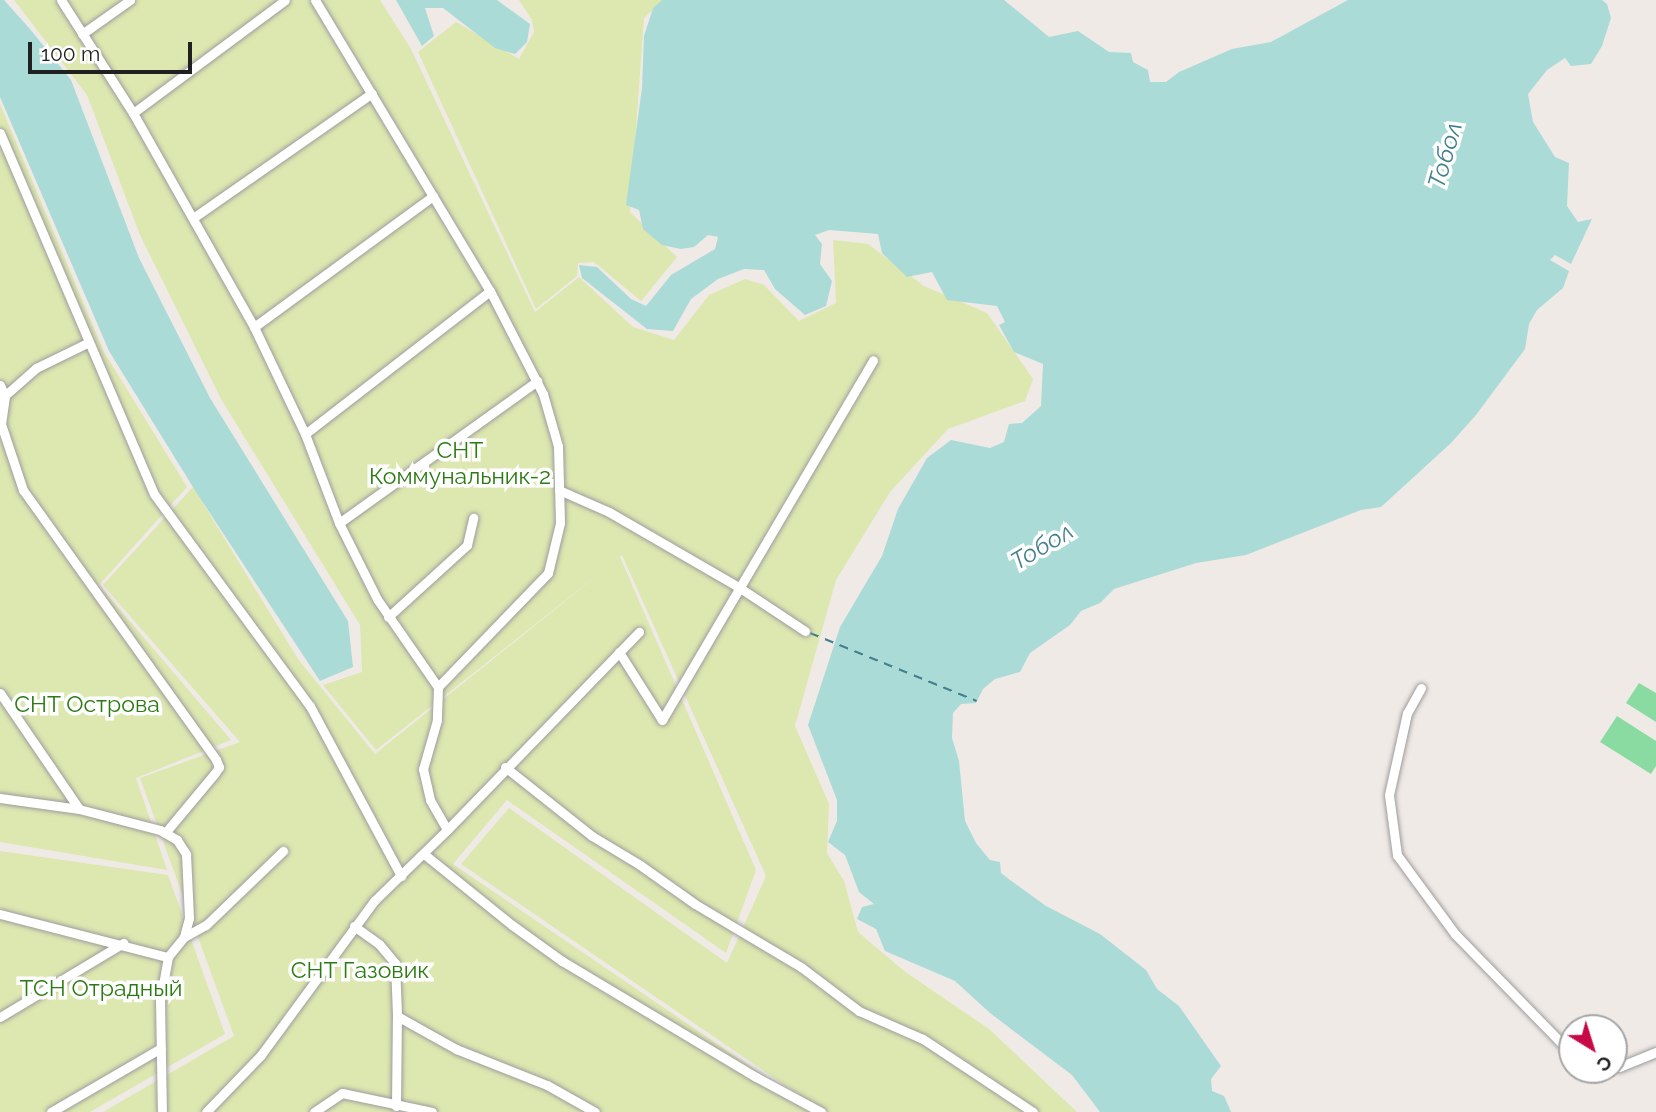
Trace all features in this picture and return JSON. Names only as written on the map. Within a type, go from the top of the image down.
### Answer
[{"type":"street","points":[[61,0],[133,113],[254,327],[305,434],[339,523],[388,617],[438,687],[437,720],[423,769],[430,800],[447,830]]},
{"type":"street","points":[[82,34],[131,0]]},
{"type":"street","points":[[133,113],[285,0]]},
{"type":"street","points":[[315,0],[490,291],[537,381],[558,446],[560,523],[548,573],[438,687]]},
{"type":"street","points":[[192,218],[372,93]]},
{"type":"street","points":[[0,133],[154,494],[310,706],[401,876]]},
{"type":"street","points":[[254,327],[433,195]]},
{"type":"street","points":[[305,434],[490,291]]},
{"type":"street","points":[[2,398],[36,368],[88,343]]},
{"type":"street","points":[[619,652],[663,720],[873,360]]},
{"type":"street","points":[[339,523],[537,381]]},
{"type":"street","points":[[0,385],[1,424],[23,490],[219,767],[165,833]]},
{"type":"street","points":[[559,490],[609,512],[740,588],[805,631]]},
{"type":"street","points":[[388,617],[467,545],[474,518]]},
{"type":"street","points":[[206,1112],[261,1055],[374,901],[424,854],[505,767],[639,632]]},
{"type":"street","points":[[1421,688],[1407,713],[1388,794],[1397,855],[1455,934],[1558,1040]]},
{"type":"street","points":[[0,693],[79,809]]},
{"type":"street","points":[[505,767],[592,836],[640,865],[695,904],[802,967],[859,1011],[923,1039],[1033,1112]]},
{"type":"street","points":[[0,798],[79,809],[165,833],[177,840],[186,854],[190,896],[184,937]]},
{"type":"street","points":[[162,1112],[160,1001],[168,957],[184,937],[205,925],[283,851]]},
{"type":"street","points":[[424,854],[492,910],[562,961],[756,1077],[821,1112]]},
{"type":"street","points":[[0,914],[123,943],[168,957]]},
{"type":"street","points":[[354,926],[379,944],[394,963],[397,1016],[396,1106]]},
{"type":"street","points":[[0,1017],[123,943]]},
{"type":"street","points":[[397,1016],[456,1049],[547,1085],[596,1112]]},
{"type":"street","points":[[51,1112],[161,1048]]},
{"type":"street","points":[[1628,1063],[1656,1052]]},
{"type":"street","points":[[313,1112],[342,1093],[432,1112]]},
{"type":"green space","name":"СНТ Коммунальник-2","points":[[14,0],[380,0],[411,49],[535,312],[579,277],[633,327],[674,340],[709,295],[745,279],[764,285],[799,321],[836,303],[833,240],[868,244],[924,286],[987,313],[1033,379],[1025,401],[948,429],[890,492],[836,580],[795,726],[829,804],[827,853],[844,881],[858,932],[904,971],[989,1029],[1077,1112],[824,1112],[461,864],[509,808],[727,963],[766,876],[622,555],[620,557],[756,870],[726,953],[507,800],[453,864],[817,1112],[103,1112],[234,1036],[140,778],[240,742],[103,585],[193,487],[298,659],[375,754],[609,566],[376,750],[323,685],[362,672],[360,625],[221,399],[140,235],[87,95]]},
{"type":"green space","points":[[519,0],[663,0],[644,18],[630,212],[677,257],[641,301],[594,262],[578,263],[577,276],[536,309],[418,52],[456,22],[519,59],[534,32],[532,20]]},
{"type":"green space","name":"СНТ Острова","points":[[0,104],[104,352],[187,487],[99,585],[231,740],[136,778],[167,870],[0,842]]},
{"type":"green space","points":[[1639,683],[1656,693],[1656,722],[1626,703]]},
{"type":"green space","points":[[1617,716],[1656,741],[1656,766],[1651,774],[1600,742]]},
{"type":"green space","name":"ТСН Отрадный","points":[[0,851],[168,875],[225,1034],[90,1112],[0,1112]]},
{"type":"water","points":[[0,0],[4,0],[30,29],[71,80],[139,258],[210,398],[348,621],[353,667],[320,681],[196,492],[109,351],[0,97]]},
{"type":"water","points":[[396,0],[497,0],[530,24],[527,42],[515,54],[495,48],[443,8],[425,8],[434,36],[422,46]]},
{"type":"water","name":"Тобол","points":[[662,0],[1004,0],[1049,37],[1078,31],[1109,52],[1131,53],[1133,62],[1148,70],[1150,82],[1166,82],[1179,72],[1232,49],[1271,42],[1348,0],[1602,0],[1607,4],[1611,18],[1602,46],[1591,64],[1571,66],[1565,58],[1547,70],[1528,94],[1533,122],[1555,157],[1569,163],[1567,206],[1578,222],[1592,219],[1571,264],[1555,255],[1550,260],[1569,271],[1563,288],[1537,310],[1529,324],[1525,349],[1476,415],[1451,443],[1381,507],[1361,510],[1246,555],[1196,563],[1114,589],[1100,603],[1081,611],[1070,625],[1030,653],[1020,672],[995,679],[983,689],[976,703],[961,704],[953,713],[952,738],[959,761],[965,821],[976,843],[990,860],[1000,862],[1001,873],[1010,880],[1046,906],[1100,934],[1146,970],[1157,989],[1179,1006],[1221,1066],[1211,1079],[1212,1091],[1224,1096],[1231,1112],[1100,1112],[1072,1075],[990,1013],[955,981],[885,951],[876,929],[857,919],[862,907],[874,904],[859,892],[845,855],[828,842],[837,821],[837,800],[808,725],[840,627],[882,556],[898,509],[927,458],[951,440],[990,448],[1004,442],[1009,424],[1022,423],[1041,406],[1043,364],[1014,352],[999,325],[1005,322],[997,306],[947,300],[932,272],[907,277],[882,253],[878,234],[829,230],[815,235],[822,244],[820,264],[832,281],[826,306],[805,315],[775,289],[764,270],[744,269],[718,279],[691,299],[673,331],[647,329],[582,278],[579,265],[597,267],[631,299],[646,306],[671,275],[715,249],[718,237],[708,235],[694,247],[681,249],[662,245],[643,229],[639,210],[626,205],[642,88],[644,36],[653,8]]},
{"type":"ferry route","points":[[810,633],[977,701]]},
{"type":"park label","name":"СНТ Газовик","points":[[360,970]]}]
